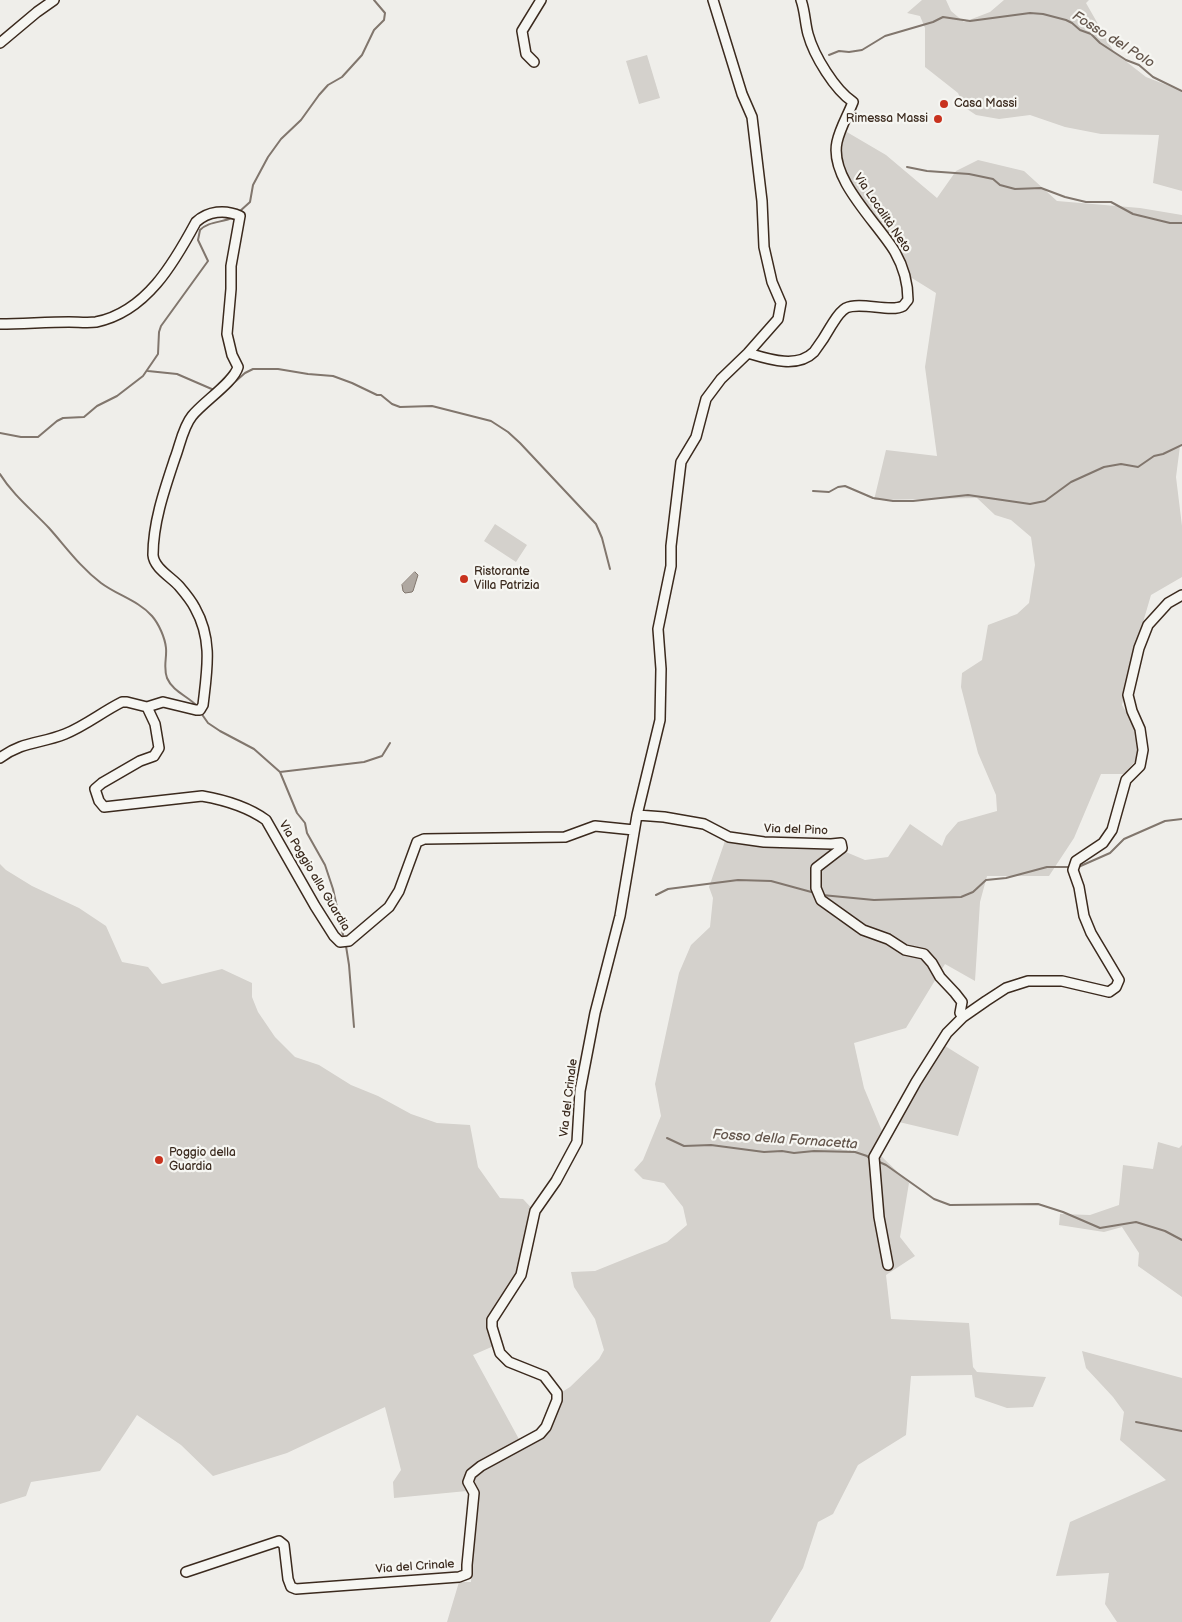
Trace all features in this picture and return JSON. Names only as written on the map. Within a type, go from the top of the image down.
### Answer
[{"type":"street","points":[[0,43],[36,12],[54,0]]},
{"type":"street","points":[[534,62],[526,54],[522,31],[541,0]]},
{"type":"street","name":"Via del Crinale","points":[[186,1572],[279,1541],[284,1545],[288,1579],[291,1587],[296,1589],[343,1584],[459,1577],[467,1574],[466,1565],[474,1493],[468,1482],[471,1474],[480,1466],[540,1434],[546,1427],[557,1400],[557,1393],[544,1376],[509,1362],[500,1353],[492,1327],[492,1320],[521,1275],[535,1211],[556,1181],[577,1142],[580,1091],[595,1014],[620,916],[637,815],[660,720],[661,669],[658,629],[671,566],[671,546],[681,462],[696,437],[706,399],[721,378],[748,353],[778,319],[782,303],[772,282],[764,247],[762,201],[752,117],[742,94],[713,0]]},
{"type":"street","name":"Via Località Neto","points":[[748,353],[770,360],[797,361],[806,358],[813,352],[839,314],[846,308],[856,306],[903,306],[908,300],[908,290],[902,266],[843,177],[836,156],[837,142],[853,102],[840,91],[826,72],[809,37],[800,0]]},
{"type":"street","points":[[0,324],[96,322],[117,315],[132,307],[147,295],[182,250],[199,219],[213,213],[222,212],[240,216],[231,266],[227,334],[232,355],[238,366],[237,370],[226,384],[188,420],[167,483],[156,529],[153,556],[159,568],[180,588],[199,616],[208,657],[203,705],[200,710],[196,710],[163,702],[147,707],[122,702],[80,727],[52,738],[16,748],[0,758]]},
{"type":"street","points":[[888,1265],[879,1216],[874,1157],[916,1082],[947,1033],[963,1017],[1006,988],[1028,981],[1062,981],[1110,992],[1116,987],[1119,980],[1091,933],[1084,916],[1080,887],[1073,870],[1076,861],[1103,843],[1112,830],[1126,780],[1140,766],[1143,750],[1140,729],[1132,711],[1128,695],[1139,648],[1148,626],[1168,603],[1182,595]]},
{"type":"street","name":"Via Poggio alla Guardia","points":[[147,707],[155,724],[159,748],[154,756],[102,783],[95,789],[98,801],[104,807],[202,796],[216,798],[254,811],[266,820],[320,914],[340,942],[349,941],[389,907],[399,891],[417,842],[424,839],[565,837],[595,826],[634,830]]},
{"type":"street","name":"Via del Pino","points":[[637,815],[664,817],[704,824],[729,837],[764,842],[841,843],[842,848],[816,868],[816,888],[821,900],[863,930],[888,938],[905,950],[924,954],[940,977],[962,1002],[960,1013],[963,1017]]},
{"type":"shaded area","points":[[922,0],[946,0],[951,11],[964,22],[990,12],[1004,0],[1089,0],[1086,3],[1114,52],[1146,77],[1182,91],[1182,191],[1153,183],[1159,135],[1101,134],[1065,127],[1030,115],[999,119],[976,115],[964,107],[958,93],[925,67],[925,28],[920,16],[907,13]]},
{"type":"shaded area","points":[[647,55],[660,98],[639,104],[626,61]]},
{"type":"shaded area","points":[[840,128],[886,155],[937,198],[956,171],[978,160],[1024,171],[1057,201],[1140,208],[1182,215],[1182,444],[1180,446],[1176,477],[1182,526],[1182,577],[1151,595],[1130,667],[1122,705],[1137,730],[1137,759],[1124,774],[1101,774],[1074,838],[1049,876],[987,876],[980,902],[975,981],[945,964],[906,1028],[854,1043],[864,1088],[882,1131],[937,1041],[979,1067],[958,1136],[899,1122],[879,1154],[909,1183],[900,1237],[915,1256],[886,1275],[891,1319],[969,1323],[973,1367],[977,1372],[1046,1377],[1033,1407],[1007,1408],[975,1397],[972,1375],[911,1376],[906,1435],[858,1465],[833,1514],[818,1522],[803,1568],[770,1622],[447,1622],[459,1582],[471,1582],[477,1500],[467,1491],[394,1498],[393,1482],[401,1470],[385,1407],[287,1453],[213,1476],[181,1445],[137,1415],[100,1471],[31,1482],[26,1496],[0,1504],[0,864],[6,870],[32,886],[79,908],[106,926],[122,962],[148,967],[162,984],[222,969],[252,983],[252,997],[258,1012],[275,1037],[295,1057],[319,1065],[351,1085],[378,1096],[411,1114],[437,1123],[470,1125],[478,1167],[500,1198],[523,1199],[539,1216],[524,1279],[494,1319],[503,1342],[473,1355],[520,1441],[544,1427],[554,1397],[570,1387],[599,1359],[604,1350],[595,1319],[574,1287],[571,1272],[595,1271],[667,1242],[687,1225],[683,1207],[664,1183],[643,1179],[634,1170],[643,1160],[661,1116],[655,1084],[679,973],[691,945],[710,927],[713,898],[709,887],[725,841],[763,847],[834,847],[865,860],[888,857],[910,824],[942,846],[946,836],[958,822],[997,811],[996,795],[978,753],[961,687],[962,673],[982,660],[988,625],[1017,614],[1029,603],[1035,565],[1031,537],[1011,520],[995,515],[977,498],[874,500],[886,450],[937,456],[925,367],[936,293],[899,270],[888,251],[842,186],[832,146]]},
{"type":"shaded area","points":[[495,524],[527,545],[516,562],[484,541]]},
{"type":"shaded area","points":[[415,572],[418,575],[413,591],[405,593],[402,585]]},
{"type":"shaded area","points":[[1158,1142],[1179,1148],[1182,1145],[1182,1297],[1138,1266],[1139,1253],[1122,1227],[1104,1232],[1059,1225],[1060,1214],[1090,1215],[1119,1205],[1123,1165],[1153,1169]]},
{"type":"shaded area","points":[[1082,1351],[1182,1378],[1182,1622],[1117,1622],[1105,1604],[1109,1573],[1056,1576],[1070,1522],[1166,1480],[1120,1440],[1124,1412],[1086,1368]]},
{"type":"waterway","points":[[239,212],[250,202],[253,185],[268,157],[281,139],[301,120],[328,85],[342,77],[362,55],[374,30],[384,20],[385,13],[374,0]]},
{"type":"waterway","name":"Fosso del Polo","points":[[829,55],[839,51],[862,50],[885,36],[933,22],[943,17],[970,21],[1030,13],[1043,14],[1072,23],[1080,30],[1091,34],[1100,43],[1126,60],[1139,65],[1153,77],[1182,91]]},
{"type":"waterway","points":[[907,167],[927,171],[969,174],[993,179],[1000,185],[1015,189],[1041,188],[1086,202],[1111,202],[1133,214],[1170,223],[1182,223]]},
{"type":"waterway","points":[[0,433],[21,437],[38,437],[63,418],[84,417],[97,406],[117,396],[143,376],[158,354],[161,326],[208,261],[198,240],[200,230],[207,225],[234,217]]},
{"type":"waterway","points":[[228,388],[245,373],[253,369],[278,369],[333,376],[381,395],[392,404],[400,407],[432,406],[491,421],[508,432],[520,443],[596,524],[602,538],[610,569]]},
{"type":"waterway","points":[[148,371],[177,374],[214,390]]},
{"type":"waterway","points":[[813,491],[829,492],[838,487],[845,486],[873,498],[893,501],[913,501],[968,495],[1030,504],[1045,501],[1071,482],[1104,467],[1121,464],[1138,467],[1154,456],[1182,445]]},
{"type":"waterway","points":[[0,474],[17,496],[49,528],[86,570],[101,583],[141,606],[152,616],[159,627],[165,644],[165,670],[167,678],[173,687],[197,706]]},
{"type":"waterway","points":[[201,713],[208,723],[254,749],[280,772],[297,813],[305,823],[307,833],[325,865],[333,889],[343,935]]},
{"type":"waterway","points":[[280,772],[364,762],[382,756],[390,743]]},
{"type":"waterway","points":[[1076,868],[1110,853],[1124,839],[1165,821],[1182,819]]},
{"type":"waterway","points":[[822,895],[874,900],[961,897],[973,892],[986,880],[1006,878],[1047,867],[1072,867]]},
{"type":"waterway","points":[[656,895],[668,889],[738,880],[771,881],[815,893]]},
{"type":"waterway","points":[[346,946],[354,1027]]},
{"type":"waterway","name":"Fosso della Fornacetta","points":[[667,1138],[684,1146],[711,1145],[764,1152],[855,1152],[870,1159]]},
{"type":"waterway","name":"Fosso della Fornacetta","points":[[877,1161],[886,1165],[934,1199],[950,1205],[1038,1204],[1063,1212],[1100,1228],[1136,1222],[1165,1231],[1182,1240]]},
{"type":"waterway","points":[[1136,1422],[1182,1431]]},
{"type":"place","name":"Casa Massi","points":[[944,104]]},
{"type":"place","name":"Rimessa Massi","points":[[938,119]]},
{"type":"place","name":"Ristorante Villa Patrizia","points":[[464,579]]},
{"type":"place","name":"Poggio della Guardia","points":[[159,1160]]}]
